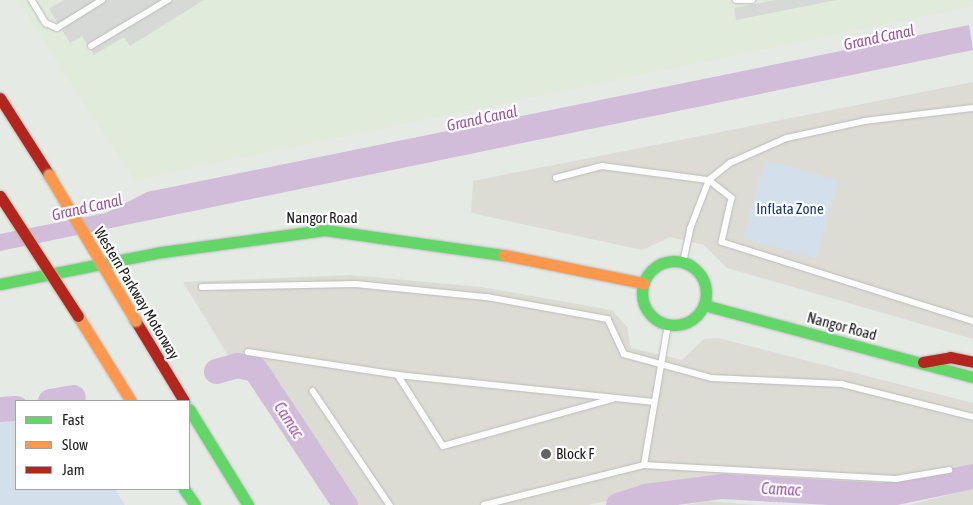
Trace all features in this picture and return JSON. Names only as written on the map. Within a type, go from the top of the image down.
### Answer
[{"type":"main road","name":"Western Parkway Motorway","points":[[0,98],[49,175],[183,400]]},
{"type":"main road","points":[[0,196],[130,400]]},
{"type":"main road","name":"Nangor Road","points":[[0,284],[162,252],[325,230],[530,259],[644,283]]},
{"type":"main road","points":[[684,263],[700,275],[704,305],[690,321],[668,325],[649,314],[642,294],[644,283],[655,267],[684,263]]},
{"type":"main road","name":"Nangor Road","points":[[704,305],[973,377]]},
{"type":"main road","points":[[919,362],[950,357],[973,362]]},
{"type":"main road","points":[[190,412],[248,505]]},
{"type":"main road","points":[[185,490],[194,505]]},
{"type":"lane","points":[[32,0],[46,23],[57,28],[102,0]]},
{"type":"lane","points":[[91,46],[168,0]]},
{"type":"lane","points":[[736,0],[752,0]]},
{"type":"lane","points":[[684,263],[690,229],[709,180],[730,163],[787,138],[865,121],[973,108]]},
{"type":"lane","points":[[556,178],[602,166],[709,180],[732,198],[722,242],[973,321]]},
{"type":"lane","points":[[202,287],[356,284],[487,297],[608,319],[624,354],[712,378],[842,384],[973,418]]},
{"type":"lane","points":[[644,465],[659,364],[668,325]]},
{"type":"lane","points":[[248,352],[398,375],[654,402]]},
{"type":"lane","points":[[398,375],[443,446],[617,398]]},
{"type":"lane","points":[[313,392],[390,505]]},
{"type":"lane","points":[[484,505],[644,465],[896,479],[949,470]]},
{"type":"shaded area","points":[[17,0],[973,0],[973,6],[134,180]]},
{"type":"shaded area","points":[[64,0],[204,0],[130,46],[124,37],[94,55],[82,36],[70,43],[49,9]]},
{"type":"shaded area","points":[[775,0],[837,0],[736,20],[734,8]]},
{"type":"shaded area","points":[[969,25],[973,50],[0,251],[0,234],[106,213],[147,192]]},
{"type":"shaded area","points":[[973,82],[973,339],[727,268],[704,245],[670,237],[642,250],[471,213],[473,181]]},
{"type":"shaded area","points":[[350,275],[481,287],[612,310],[627,327],[631,348],[682,360],[704,339],[718,338],[973,403],[973,468],[913,486],[694,481],[588,505],[356,505],[262,367],[249,358],[229,357],[183,282]]},
{"type":"shaded area","points":[[973,488],[973,505],[909,505],[967,490]]},
{"type":"shaded area","points":[[706,501],[757,505],[686,505]]},
{"type":"green space","name":"Inflata Zone","points":[[765,160],[838,180],[816,258],[743,238]]},
{"type":"green space","points":[[15,411],[15,490],[116,490],[125,505],[0,505],[0,413]]},
{"type":"waterway","name":"Camac","points":[[216,371],[237,365],[255,369],[345,505]]},
{"type":"waterway","name":"Camac","points":[[56,400],[73,397]]},
{"type":"waterway","name":"Camac","points":[[0,409],[15,408]]},
{"type":"waterway","name":"Camac","points":[[618,505],[645,496],[722,486],[881,495],[973,476]]},
{"type":"traffic: fast","points":[[0,284],[162,252],[325,230],[504,255]]},
{"type":"traffic: fast","points":[[674,261],[692,267],[700,275],[706,293],[700,311],[692,319],[674,325],[656,319],[648,311],[642,293],[648,275],[656,267],[674,261]]},
{"type":"traffic: fast","points":[[704,305],[973,377]]},
{"type":"traffic: fast","points":[[190,411],[248,505]]},
{"type":"traffic: fast","points":[[185,490],[195,505]]},
{"type":"traffic: slow","points":[[49,175],[135,320]]},
{"type":"traffic: slow","points":[[504,255],[643,283]]},
{"type":"traffic: slow","points":[[78,316],[130,400]]},
{"type":"traffic: jam","points":[[0,98],[49,175]]},
{"type":"traffic: jam","points":[[0,196],[78,316]]},
{"type":"traffic: jam","points":[[135,320],[183,400]]},
{"type":"traffic: jam","points":[[923,362],[950,357],[973,362]]},
{"type":"place","name":"Block F","points":[[546,454]]},
{"type":"water label","name":"Grand Canal","points":[[879,37]]},
{"type":"water label","name":"Grand Canal","points":[[482,118]]},
{"type":"water label","name":"Grand Canal","points":[[87,207]]}]
